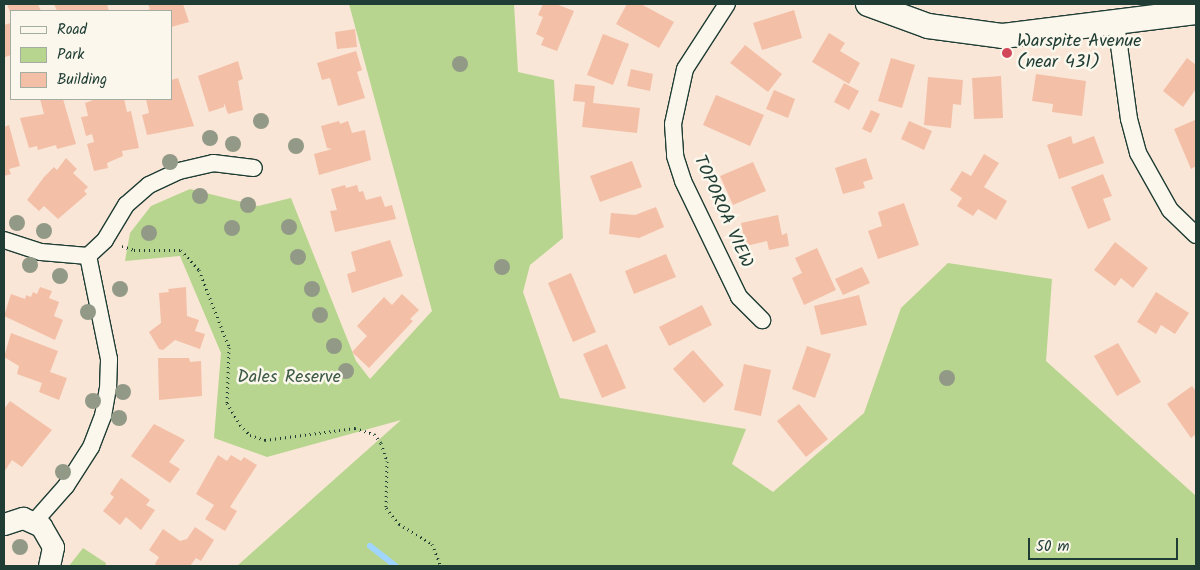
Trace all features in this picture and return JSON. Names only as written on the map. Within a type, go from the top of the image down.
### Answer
[{"type":"main road","points":[[868,4],[928,26],[964,33],[1012,35],[1196,12]]},
{"type":"street","name":"TOPOROA VIEW","points":[[727,4],[685,69],[673,124],[675,156],[683,181],[739,296],[762,320]]},
{"type":"street","points":[[1116,23],[1129,119],[1138,153],[1170,210],[1196,235]]},
{"type":"street","points":[[4,240],[41,252],[88,256],[105,240],[126,205],[149,185],[179,170],[213,163],[254,168]]},
{"type":"street","points":[[49,566],[53,555],[51,539],[15,520],[66,486],[91,447],[103,416],[108,388],[109,359],[88,256]]},
{"type":"path","points":[[105,240],[134,250],[181,250],[199,270],[229,347],[228,403],[240,425],[250,434],[265,440],[355,428],[374,434],[381,443],[387,461],[386,508],[399,524],[432,544],[441,566]]},
{"type":"green space","name":"Dales Reserve","points":[[349,4],[514,4],[518,72],[554,80],[563,238],[530,265],[523,292],[560,398],[746,429],[732,464],[773,492],[864,413],[901,308],[948,263],[1052,279],[1046,361],[1196,496],[1196,566],[237,566],[401,420],[267,457],[214,438],[221,353],[180,256],[125,261],[130,233],[151,206],[190,189],[258,206],[291,198],[356,361],[370,379],[432,311]]},
{"type":"green space","points":[[83,548],[106,563],[105,566],[69,566]]},
{"type":"building","points":[[7,4],[38,4],[41,10],[10,10],[10,12]]},
{"type":"building","points":[[54,4],[107,4],[109,10],[57,10]]},
{"type":"building","points":[[148,4],[183,4],[189,22],[172,27],[172,10],[148,10],[150,9]]},
{"type":"building","points":[[543,4],[556,4],[574,11],[557,51],[541,45],[544,38],[536,34],[543,17],[538,15]]},
{"type":"building","points":[[627,4],[641,4],[674,22],[659,48],[616,24]]},
{"type":"building","points":[[794,10],[802,38],[762,50],[753,23]]},
{"type":"building","points":[[10,23],[10,55],[5,57],[4,25]]},
{"type":"building","points":[[355,29],[357,47],[337,49],[335,32]]},
{"type":"building","points":[[829,33],[845,43],[840,51],[860,63],[849,84],[812,62]]},
{"type":"building","points":[[603,34],[629,44],[613,85],[587,75]]},
{"type":"building","points":[[745,45],[782,74],[768,92],[730,63]]},
{"type":"building","points":[[356,51],[362,70],[357,72],[365,98],[338,106],[330,78],[322,80],[317,63]]},
{"type":"building","points":[[891,58],[915,65],[902,108],[878,101]]},
{"type":"building","points":[[1187,58],[1196,65],[1196,89],[1183,107],[1163,91]]},
{"type":"building","points":[[238,61],[243,79],[238,81],[243,110],[228,114],[224,103],[224,107],[209,112],[198,76]]},
{"type":"building","points":[[631,69],[653,74],[650,91],[627,86]]},
{"type":"building","points":[[1036,74],[1086,81],[1082,116],[1052,112],[1053,104],[1032,101]]},
{"type":"building","points":[[1001,76],[1003,118],[974,119],[972,78]]},
{"type":"building","points":[[928,77],[963,80],[961,105],[953,104],[951,128],[924,125]]},
{"type":"building","points":[[178,78],[194,126],[147,135],[142,115],[149,113],[146,100],[172,100],[172,80]]},
{"type":"building","points":[[844,83],[859,91],[849,110],[834,102]]},
{"type":"building","points":[[575,84],[595,86],[593,103],[640,108],[637,133],[582,127],[585,102],[573,101]]},
{"type":"building","points":[[774,90],[795,99],[788,118],[766,109]]},
{"type":"building","points":[[716,95],[764,115],[750,146],[703,125]]},
{"type":"building","points":[[40,100],[63,100],[76,144],[57,149],[56,145],[38,150],[37,146],[29,148],[20,118],[44,114]]},
{"type":"building","points":[[93,100],[124,100],[127,112],[131,111],[139,148],[122,151],[123,156],[107,163],[108,168],[94,171],[87,144],[94,142],[92,134],[86,136],[81,117],[88,116],[85,103]]},
{"type":"building","points":[[871,110],[880,114],[871,133],[862,129]]},
{"type":"building","points":[[1195,120],[1196,166],[1191,169],[1174,129]]},
{"type":"building","points":[[339,121],[340,124],[348,121],[352,133],[365,130],[371,160],[319,175],[314,154],[332,149],[327,148],[321,126]]},
{"type":"building","points":[[909,121],[932,131],[924,150],[901,139]]},
{"type":"building","points":[[9,125],[20,166],[9,169],[11,174],[4,176],[4,127]]},
{"type":"building","points":[[1071,136],[1073,144],[1094,136],[1104,163],[1059,179],[1047,145]]},
{"type":"building","points":[[984,154],[999,163],[984,187],[1007,201],[996,220],[978,209],[973,216],[957,206],[962,198],[950,190],[962,171],[971,176]]},
{"type":"building","points":[[66,158],[77,169],[73,173],[88,187],[84,191],[87,194],[58,219],[44,206],[39,211],[27,200],[44,177],[54,167],[57,170]]},
{"type":"building","points":[[866,158],[873,179],[863,182],[865,188],[843,194],[835,168]]},
{"type":"building","points":[[632,161],[642,187],[600,202],[590,176]]},
{"type":"building","points":[[753,162],[766,191],[733,205],[720,176]]},
{"type":"building","points":[[1103,174],[1112,196],[1103,199],[1111,220],[1088,229],[1071,187]]},
{"type":"building","points":[[345,185],[346,188],[357,185],[359,192],[363,191],[366,200],[381,196],[385,207],[392,205],[396,219],[335,232],[330,211],[337,210],[331,189]]},
{"type":"building","points":[[904,203],[919,245],[878,259],[868,231],[882,226],[878,212]]},
{"type":"building","points":[[656,207],[664,227],[639,238],[609,234],[611,213],[635,215]]},
{"type":"building","points":[[778,215],[782,235],[787,233],[789,246],[769,250],[767,241],[746,246],[741,223]]},
{"type":"building","points":[[390,240],[403,276],[352,293],[347,274],[356,271],[351,252]]},
{"type":"building","points":[[1115,242],[1148,268],[1133,288],[1121,278],[1115,286],[1094,270]]},
{"type":"building","points":[[817,248],[836,290],[804,305],[792,278],[802,273],[795,258]]},
{"type":"building","points":[[666,254],[676,277],[634,294],[625,271]]},
{"type":"building","points":[[862,267],[870,283],[843,295],[835,279]]},
{"type":"building","points":[[571,273],[596,332],[573,342],[548,283]]},
{"type":"building","points":[[40,287],[52,291],[49,298],[59,302],[54,316],[63,320],[55,340],[4,316],[11,294],[25,299],[26,295],[31,297],[33,292],[37,294]]},
{"type":"building","points":[[186,287],[187,316],[199,320],[195,331],[205,334],[200,349],[175,340],[163,350],[159,349],[149,332],[161,323],[159,293],[169,292],[168,289]]},
{"type":"building","points":[[1156,292],[1189,313],[1175,334],[1161,325],[1156,334],[1137,322]]},
{"type":"building","points":[[402,294],[419,310],[410,319],[413,321],[369,368],[352,352],[367,336],[357,326],[384,297],[392,305]]},
{"type":"building","points":[[859,295],[867,325],[821,335],[814,306]]},
{"type":"building","points":[[702,305],[712,325],[669,346],[659,327]]},
{"type":"building","points":[[11,333],[58,351],[50,372],[67,378],[59,400],[39,392],[42,383],[17,374],[19,366],[4,357]]},
{"type":"building","points":[[1118,343],[1141,382],[1117,396],[1094,356]]},
{"type":"building","points":[[607,344],[626,388],[602,398],[583,354]]},
{"type":"building","points":[[807,346],[831,354],[815,398],[792,389]]},
{"type":"building","points":[[693,350],[724,385],[704,403],[673,369]]},
{"type":"building","points":[[158,358],[189,358],[190,362],[201,361],[202,396],[159,400]]},
{"type":"building","points":[[744,364],[771,370],[761,416],[734,410]]},
{"type":"building","points":[[1192,386],[1196,391],[1196,434],[1191,438],[1167,404]]},
{"type":"building","points":[[10,401],[52,430],[22,467],[12,460],[4,472],[4,409]]},
{"type":"building","points":[[799,404],[828,439],[806,457],[777,421]]},
{"type":"building","points":[[154,424],[185,440],[169,462],[180,469],[170,483],[131,456]]},
{"type":"building","points":[[218,455],[227,461],[231,455],[241,461],[244,457],[257,465],[230,507],[237,511],[225,531],[205,519],[214,505],[196,494]]},
{"type":"building","points":[[121,478],[150,500],[146,505],[155,510],[141,530],[126,517],[120,525],[103,511],[114,497],[110,494]]},
{"type":"building","points":[[195,527],[214,540],[201,561],[196,558],[190,566],[157,566],[155,564],[159,557],[149,550],[163,529],[180,541],[187,539]]},
{"type":"waterway","points":[[370,546],[396,566]]},
{"type":"place","name":"Warspite Avenue (near 431)","points":[[1007,53]]}]
